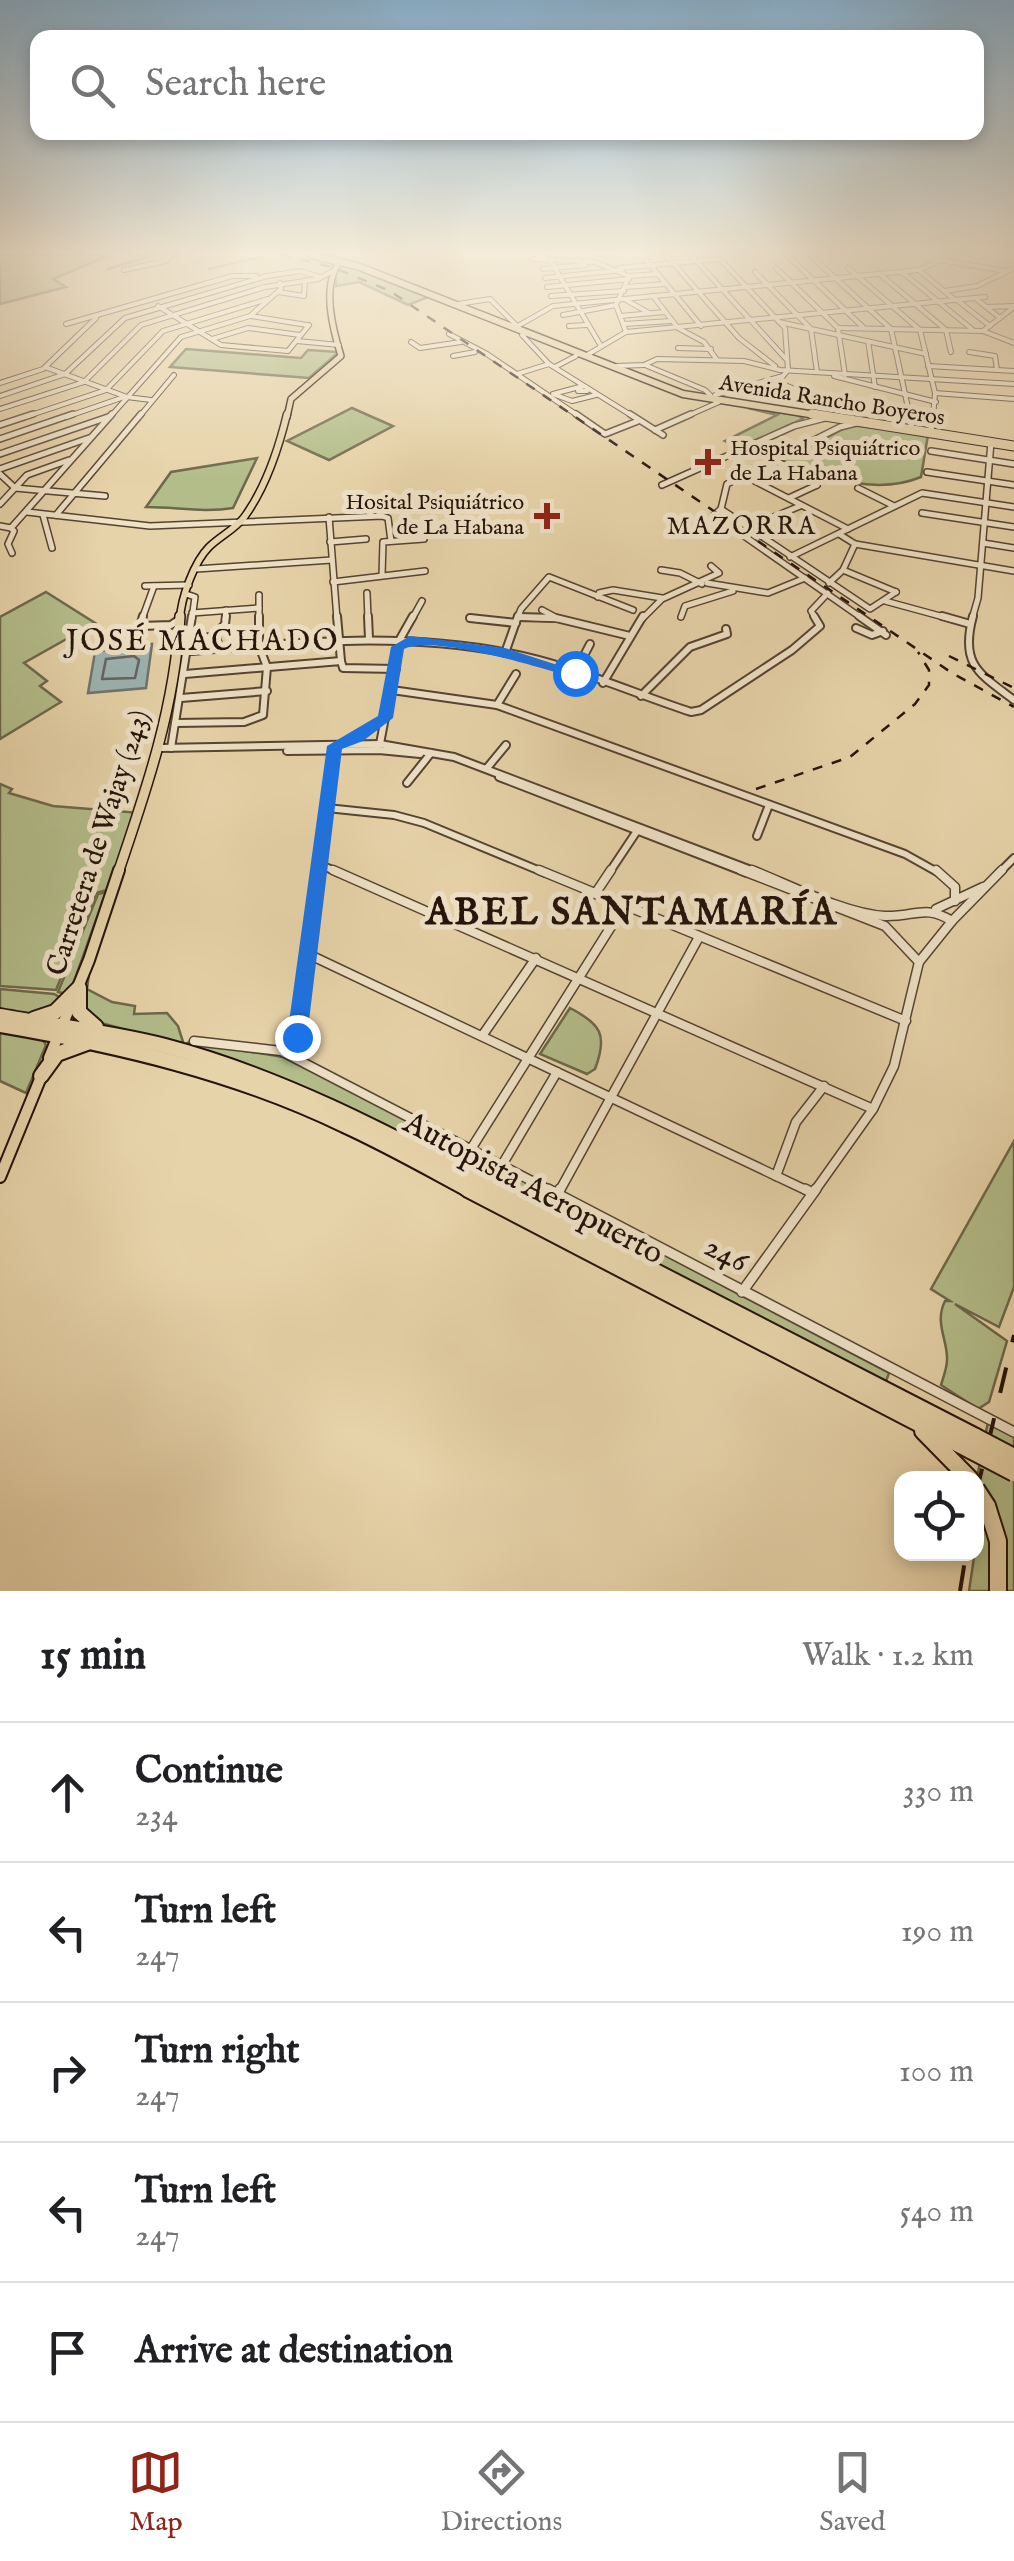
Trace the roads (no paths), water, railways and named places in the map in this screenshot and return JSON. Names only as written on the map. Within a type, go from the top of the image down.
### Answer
[{"type":"highway","name":"Avenida Rancho Boyeros","points":[[516,329],[672,390],[803,418],[1014,444]]},
{"type":"highway","name":"Avenida Rancho Boyeros","points":[[524,329],[616,366],[716,399],[1014,444]]},
{"type":"highway","points":[[50,1054],[48,1039],[28,1024],[55,1012],[78,988]]},
{"type":"highway","points":[[78,988],[77,1003],[82,1017],[104,1038]]},
{"type":"highway","name":"Autopista Aeropuerto","points":[[0,1016],[209,1059],[354,1116],[974,1444],[1014,1473]]},
{"type":"highway","name":"Autopista Aeropuerto","points":[[0,1024],[28,1024]]},
{"type":"highway","points":[[41,1076],[64,1049],[104,1038]]},
{"type":"highway","name":"Autopista Aeropuerto","points":[[104,1038],[241,1082],[343,1124],[882,1404],[1014,1457]]},
{"type":"highway","points":[[882,1404],[943,1447],[962,1471]]},
{"type":"highway","points":[[984,1509],[998,1542],[998,1591]]},
{"type":"main road","points":[[333,329],[338,344]]},
{"type":"main road","name":"Carretera de Wajay (243)","points":[[0,1177],[78,988],[164,749],[183,652],[180,618],[196,569],[206,549],[229,524],[243,520],[280,442],[290,399],[340,359],[338,344]]},
{"type":"street","points":[[0,383],[45,367],[85,329]]},
{"type":"street","points":[[0,396],[65,374],[110,329]]},
{"type":"street","points":[[0,409],[85,382],[137,329]]},
{"type":"street","points":[[0,424],[106,390],[160,332],[169,329]]},
{"type":"street","points":[[194,329],[222,345],[288,351],[305,329]]},
{"type":"street","points":[[11,528],[181,337],[207,329]]},
{"type":"street","points":[[211,339],[244,329]]},
{"type":"street","points":[[254,329],[338,344]]},
{"type":"street","points":[[590,329],[601,346]]},
{"type":"street","points":[[587,355],[626,332],[662,329]]},
{"type":"street","points":[[680,329],[710,348],[718,361]]},
{"type":"street","points":[[732,329],[782,373]]},
{"type":"street","points":[[759,329],[787,360]]},
{"type":"street","points":[[785,329],[788,370]]},
{"type":"street","points":[[811,329],[817,372]]},
{"type":"street","points":[[812,329],[926,354]]},
{"type":"street","points":[[838,329],[846,376]]},
{"type":"street","points":[[891,329],[912,428]]},
{"type":"street","points":[[898,329],[983,331],[1014,343]]},
{"type":"street","points":[[920,330],[936,402],[931,431]]},
{"type":"street","points":[[946,330],[952,352]]},
{"type":"street","points":[[526,333],[522,335],[551,366],[580,388]]},
{"type":"street","points":[[449,334],[476,352]]},
{"type":"street","points":[[868,341],[875,387]]},
{"type":"street","points":[[411,342],[420,348],[461,342]]},
{"type":"street","points":[[678,348],[710,348]]},
{"type":"street","points":[[969,352],[995,356],[997,370]]},
{"type":"street","points":[[453,356],[487,354],[605,434],[638,421]]},
{"type":"street","points":[[516,374],[576,356]]},
{"type":"street","points":[[616,366],[644,365],[657,359],[744,361],[782,373]]},
{"type":"street","points":[[644,365],[716,399]]},
{"type":"street","points":[[928,366],[1014,371]]},
{"type":"street","points":[[45,367],[126,397],[152,400]]},
{"type":"street","points":[[654,430],[788,370],[1014,384]]},
{"type":"street","points":[[782,373],[778,382],[792,388]]},
{"type":"street","points":[[55,516],[174,374]]},
{"type":"street","points":[[846,376],[936,402]]},
{"type":"street","points":[[597,395],[572,401],[553,394],[580,388],[590,390],[662,435]]},
{"type":"street","points":[[935,394],[1014,398]]},
{"type":"street","points":[[0,439],[126,397]]},
{"type":"street","points":[[0,454],[110,416]]},
{"type":"street","points":[[662,486],[803,418]]},
{"type":"street","points":[[829,419],[841,423],[840,427]]},
{"type":"street","points":[[862,423],[840,427],[727,484],[721,509],[714,515],[870,620],[884,633],[872,635],[856,630],[870,620]]},
{"type":"street","points":[[91,438],[0,472],[15,488],[105,496]]},
{"type":"street","points":[[991,442],[978,598],[966,642],[972,663],[993,688],[1014,700]]},
{"type":"street","points":[[931,451],[1014,464]]},
{"type":"street","points":[[9,482],[71,460]]},
{"type":"street","points":[[775,460],[816,485],[788,498]]},
{"type":"street","points":[[927,472],[1014,485]]},
{"type":"street","points":[[0,504],[26,475]]},
{"type":"street","points":[[744,476],[848,529]]},
{"type":"street","points":[[858,488],[894,506]]},
{"type":"street","points":[[790,557],[922,493],[1014,507]]},
{"type":"street","points":[[746,528],[801,506]]},
{"type":"street","points":[[721,509],[870,608],[896,592],[843,570]]},
{"type":"street","points":[[25,512],[150,526],[229,524]]},
{"type":"street","points":[[922,513],[1014,528]]},
{"type":"street","points":[[43,514],[52,548]]},
{"type":"street","points":[[933,524],[935,514]]},
{"type":"street","points":[[243,520],[385,516],[391,540]]},
{"type":"street","points":[[329,517],[343,668],[396,669]]},
{"type":"street","points":[[0,526],[11,528]]},
{"type":"street","points":[[11,528],[14,530],[8,544],[12,553]]},
{"type":"street","points":[[838,534],[854,544],[1014,571]]},
{"type":"street","points":[[382,575],[382,544],[424,539]]},
{"type":"street","points":[[330,542],[366,540]]},
{"type":"street","points":[[983,543],[1014,548]]},
{"type":"street","points":[[829,583],[843,570],[854,544]]},
{"type":"street","points":[[196,569],[332,560]]},
{"type":"street","points":[[598,597],[599,593],[613,590],[664,598],[706,584],[719,573],[711,566]]},
{"type":"street","points":[[661,570],[733,591]]},
{"type":"street","points":[[333,582],[424,571]]},
{"type":"street","points":[[505,653],[532,592],[549,577],[632,610]]},
{"type":"street","points":[[681,617],[685,606],[692,602],[757,588],[768,593],[805,578]]},
{"type":"street","points":[[145,586],[188,589],[195,597],[183,652],[185,674],[176,723],[164,749]]},
{"type":"street","points":[[154,586],[140,626],[171,624],[180,618]]},
{"type":"street","points":[[367,593],[369,639]]},
{"type":"street","points":[[183,652],[338,639],[399,643],[410,640],[505,653],[692,712],[792,650],[820,626],[811,611],[828,593]]},
{"type":"street","points":[[176,723],[258,720],[266,710],[267,668],[259,646],[259,595]]},
{"type":"street","points":[[603,683],[623,655],[630,636],[664,598]]},
{"type":"street","points":[[380,747],[399,643],[422,601]]},
{"type":"street","points":[[884,601],[970,624]]},
{"type":"street","points":[[192,613],[259,608]]},
{"type":"street","points":[[215,637],[225,624],[226,610]]},
{"type":"street","points":[[542,610],[556,618],[630,636]]},
{"type":"street","points":[[470,618],[556,618]]},
{"type":"street","points":[[171,624],[182,630]]},
{"type":"street","points":[[641,696],[690,647],[721,638],[727,634],[726,629]]},
{"type":"street","points":[[189,638],[215,637]]},
{"type":"street","points":[[215,637],[220,649]]},
{"type":"street","points":[[575,673],[590,644]]},
{"type":"street","points":[[185,674],[341,662]]},
{"type":"street","points":[[497,705],[516,674]]},
{"type":"street","points":[[392,690],[497,705],[921,862],[968,894]]},
{"type":"street","points":[[181,698],[268,692]]},
{"type":"street","points":[[164,749],[316,751],[346,743],[386,718]]},
{"type":"street","points":[[382,734],[394,746]]},
{"type":"street","points":[[346,743],[430,754],[474,767],[885,921],[919,962]]},
{"type":"street","points":[[487,768],[506,745]]},
{"type":"street","points":[[164,749],[353,750],[394,746],[487,768],[638,829]]},
{"type":"street","points":[[295,1057],[334,748]]},
{"type":"street","points":[[332,762],[353,750]]},
{"type":"street","points":[[316,751],[332,762]]},
{"type":"street","points":[[407,783],[430,754]]},
{"type":"street","points":[[757,836],[769,805]]},
{"type":"street","points":[[327,808],[394,815],[424,823],[906,1022]]},
{"type":"street","points":[[595,894],[638,829]]},
{"type":"street","points":[[742,1292],[874,1108],[894,1066],[919,962],[952,921],[1014,858]]},
{"type":"street","points":[[320,864],[874,1108]]},
{"type":"street","points":[[885,921],[934,910],[987,886]]},
{"type":"street","points":[[955,887],[955,901]]},
{"type":"street","points":[[471,1149],[624,906]]},
{"type":"street","points":[[934,910],[952,921]]},
{"type":"street","points":[[557,1195],[699,937]]},
{"type":"street","points":[[308,954],[811,1192]]},
{"type":"street","points":[[482,1036],[536,958]]},
{"type":"street","name":"246","points":[[194,1041],[281,1051],[295,1057],[1014,1432]]},
{"type":"street","points":[[502,1165],[557,1072]]},
{"type":"street","points":[[776,1176],[796,1122],[824,1086]]},
{"type":"water","points":[[152,644],[146,688],[88,693],[95,652]]},
{"type":"railway","points":[[446,329],[952,673],[1014,707]]},
{"type":"railway","points":[[756,789],[850,757],[915,704],[929,685],[929,670],[918,652]]},
{"type":"railway","points":[[949,656],[1014,688]]},
{"type":"railway","points":[[981,1471],[1014,1335]]},
{"type":"railway","points":[[960,1591],[965,1561]]},
{"type":"place","name":"Hospital Psiquiátrico de La Habana","points":[[708,462]]},
{"type":"place","name":"Hosital Psiquiátrico de La Habana","points":[[547,516]]},
{"type":"district","name":"MAZORRA","points":[[742,527]]},
{"type":"district","name":"JOSÉ MACHADO","points":[[203,642]]},
{"type":"district","name":"ABEL SANTAMARÍA","points":[[632,914]]}]
